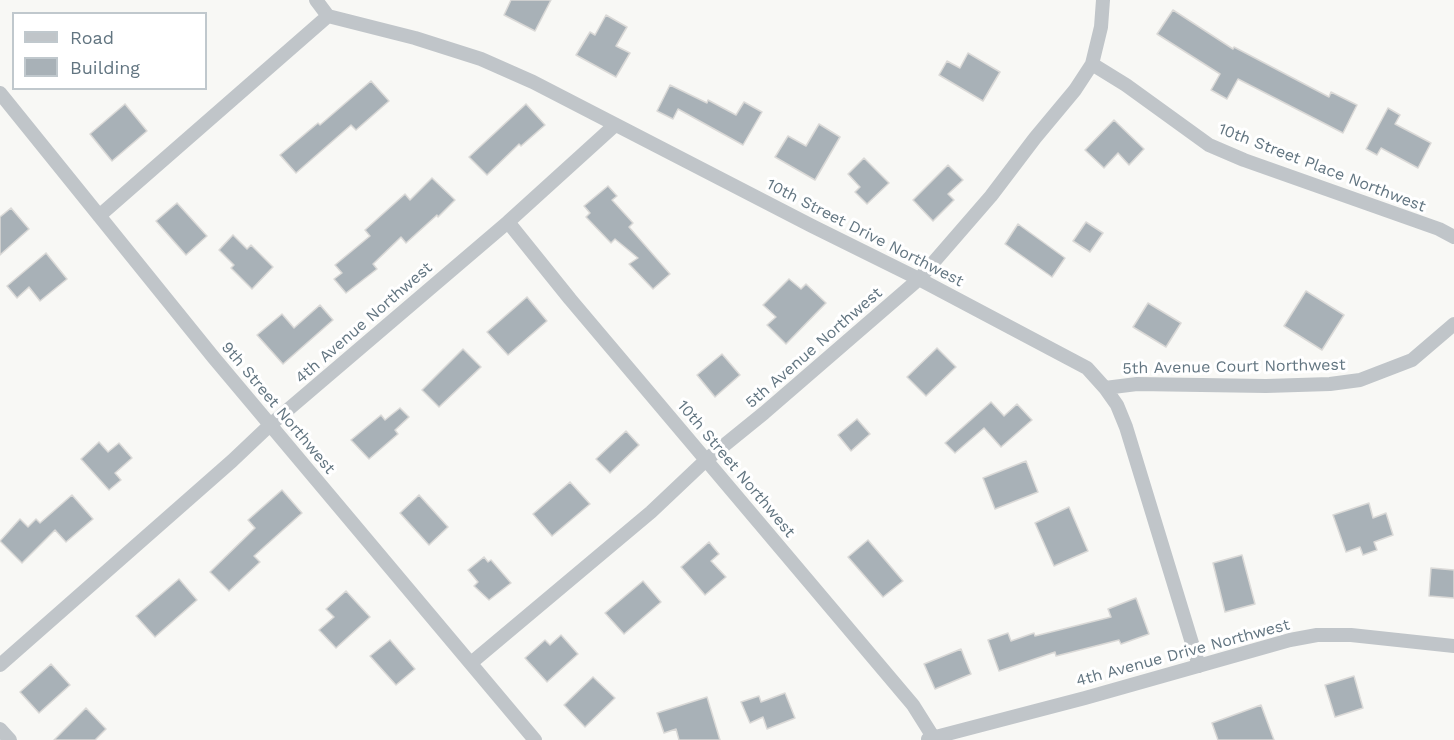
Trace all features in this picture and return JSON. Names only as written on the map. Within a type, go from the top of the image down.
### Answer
[{"type":"street","points":[[99,216],[328,16],[316,0]]},
{"type":"street","name":"5th Avenue Northwest","points":[[471,663],[651,512],[706,460],[919,279],[991,196],[1075,90],[1092,64],[1101,27],[1103,0]]},
{"type":"street","name":"10th Street Drive Northwest","points":[[328,16],[415,38],[481,59],[533,82],[919,279],[1087,368],[1106,388],[1117,405],[1126,427],[1199,666]]},
{"type":"street","name":"10th Street Place Northwest","points":[[1092,64],[1126,85],[1209,145],[1454,237]]},
{"type":"street","name":"9th Street Northwest","points":[[0,93],[270,425],[535,740]]},
{"type":"street","name":"4th Avenue Northwest","points":[[0,665],[270,425],[508,222],[615,125]]},
{"type":"street","name":"10th Street Northwest","points":[[508,222],[570,299],[913,705],[931,739]]},
{"type":"street","name":"5th Avenue Court Northwest","points":[[1106,388],[1137,384],[1266,386],[1330,384],[1360,380],[1412,360],[1454,324]]},
{"type":"street","name":"4th Avenue Drive Northwest","points":[[931,739],[1290,640],[1317,635],[1351,635],[1454,646]]},
{"type":"street","points":[[0,729],[10,740]]},
{"type":"building","points":[[511,0],[551,0],[535,31],[504,15]]},
{"type":"building","points":[[1173,10],[1233,49],[1234,47],[1329,97],[1331,92],[1357,105],[1343,133],[1238,79],[1227,99],[1211,90],[1220,74],[1157,34]]},
{"type":"building","points":[[606,15],[627,27],[616,46],[630,53],[616,77],[576,55],[590,32],[595,35]]},
{"type":"building","points":[[968,53],[1000,72],[983,101],[939,75],[947,61],[960,68]]},
{"type":"building","points":[[371,81],[389,101],[356,130],[351,125],[296,173],[280,155],[318,123],[320,125]]},
{"type":"building","points":[[670,85],[707,103],[708,100],[736,115],[744,102],[762,112],[743,145],[678,109],[673,119],[657,111]]},
{"type":"building","points":[[125,104],[147,131],[112,161],[90,134]]},
{"type":"building","points":[[526,104],[545,125],[521,146],[519,144],[487,175],[469,157]]},
{"type":"building","points":[[1388,108],[1400,115],[1395,124],[1431,143],[1418,168],[1381,148],[1377,155],[1366,149]]},
{"type":"building","points":[[1114,120],[1144,149],[1129,165],[1118,153],[1104,168],[1085,150]]},
{"type":"building","points":[[819,124],[840,137],[815,180],[775,157],[788,136],[806,146]]},
{"type":"building","points":[[864,158],[889,183],[867,204],[855,192],[860,187],[848,174]]},
{"type":"building","points":[[948,165],[963,180],[948,194],[954,200],[933,221],[913,200]]},
{"type":"building","points":[[432,178],[455,200],[406,243],[401,237],[373,264],[377,269],[346,293],[334,279],[342,273],[335,265],[370,236],[365,230],[405,194],[410,200]]},
{"type":"building","points":[[608,186],[617,196],[612,200],[633,223],[629,227],[670,274],[653,289],[629,264],[638,258],[615,239],[611,243],[586,217],[590,213],[584,206]]},
{"type":"building","points":[[177,203],[207,236],[186,255],[156,221]]},
{"type":"building","points":[[11,208],[29,229],[0,255],[0,217]]},
{"type":"building","points":[[1086,222],[1103,233],[1090,252],[1073,241]]},
{"type":"building","points":[[1018,224],[1065,258],[1052,277],[1005,244]]},
{"type":"building","points":[[233,235],[247,249],[251,245],[273,267],[252,289],[231,268],[234,265],[219,250]]},
{"type":"building","points":[[46,253],[67,279],[40,301],[29,287],[17,298],[7,286]]},
{"type":"building","points":[[789,279],[801,289],[806,284],[826,303],[786,344],[767,325],[776,317],[763,305]]},
{"type":"building","points":[[1306,291],[1344,315],[1322,350],[1284,326]]},
{"type":"building","points":[[527,297],[547,321],[508,355],[487,332]]},
{"type":"building","points":[[1148,303],[1181,323],[1166,347],[1133,327]]},
{"type":"building","points":[[320,305],[333,320],[283,364],[257,335],[282,314],[294,328]]},
{"type":"building","points":[[937,348],[956,367],[926,396],[907,377]]},
{"type":"building","points":[[463,349],[481,367],[439,407],[422,390]]},
{"type":"building","points":[[722,354],[740,375],[715,397],[697,375]]},
{"type":"building","points":[[991,402],[1004,416],[1017,404],[1032,420],[1001,447],[984,428],[955,453],[945,443]]},
{"type":"building","points":[[400,408],[409,417],[395,430],[398,434],[369,459],[351,440],[381,415],[385,420]]},
{"type":"building","points":[[857,419],[870,434],[851,451],[838,435]]},
{"type":"building","points":[[626,431],[639,445],[610,473],[596,459]]},
{"type":"building","points":[[99,442],[108,452],[119,443],[132,458],[115,473],[121,480],[109,490],[81,459]]},
{"type":"building","points":[[1026,461],[1038,492],[995,509],[983,478]]},
{"type":"building","points":[[570,482],[590,504],[552,536],[533,514]]},
{"type":"building","points":[[282,490],[302,513],[254,556],[260,562],[229,591],[210,572],[255,528],[248,520]]},
{"type":"building","points":[[72,495],[93,519],[66,542],[55,530],[22,563],[0,541],[20,519],[28,527],[36,519],[40,523]]},
{"type":"building","points":[[419,495],[448,527],[429,545],[400,513]]},
{"type":"building","points":[[1369,503],[1373,518],[1386,513],[1393,535],[1374,542],[1377,550],[1363,555],[1360,547],[1346,552],[1333,515]]},
{"type":"building","points":[[1069,507],[1088,551],[1054,566],[1035,523]]},
{"type":"building","points":[[868,540],[903,581],[883,597],[848,557]]},
{"type":"building","points":[[709,542],[719,554],[711,561],[726,577],[705,595],[681,567]]},
{"type":"building","points":[[1242,555],[1255,604],[1225,612],[1213,563]]},
{"type":"building","points":[[484,557],[488,562],[491,560],[511,583],[489,600],[474,586],[478,582],[468,570]]},
{"type":"building","points":[[1431,568],[1454,570],[1454,598],[1429,596]]},
{"type":"building","points":[[179,579],[197,600],[155,637],[136,616]]},
{"type":"building","points":[[643,581],[661,602],[624,634],[605,613]]},
{"type":"building","points":[[346,591],[370,617],[336,648],[319,630],[334,617],[326,609]]},
{"type":"building","points":[[1136,598],[1149,634],[1121,644],[1119,640],[1056,656],[1055,652],[999,671],[988,640],[1008,633],[1011,641],[1034,633],[1035,636],[1111,617],[1108,609]]},
{"type":"building","points":[[561,635],[578,654],[547,682],[525,658],[545,640],[550,645]]},
{"type":"building","points":[[390,640],[415,669],[396,685],[370,656]]},
{"type":"building","points":[[961,649],[971,674],[935,689],[924,664]]},
{"type":"building","points":[[51,664],[70,685],[39,713],[20,692]]},
{"type":"building","points":[[1354,676],[1363,708],[1335,717],[1325,685]]},
{"type":"building","points":[[593,677],[615,698],[585,727],[564,705]]},
{"type":"building","points":[[785,693],[795,718],[767,729],[763,717],[750,723],[741,702],[759,696],[761,702]]},
{"type":"building","points":[[707,697],[720,740],[679,740],[676,729],[664,733],[657,713]]},
{"type":"building","points":[[1261,705],[1274,740],[1218,740],[1212,723]]},
{"type":"building","points":[[86,708],[106,729],[95,740],[54,740]]}]
